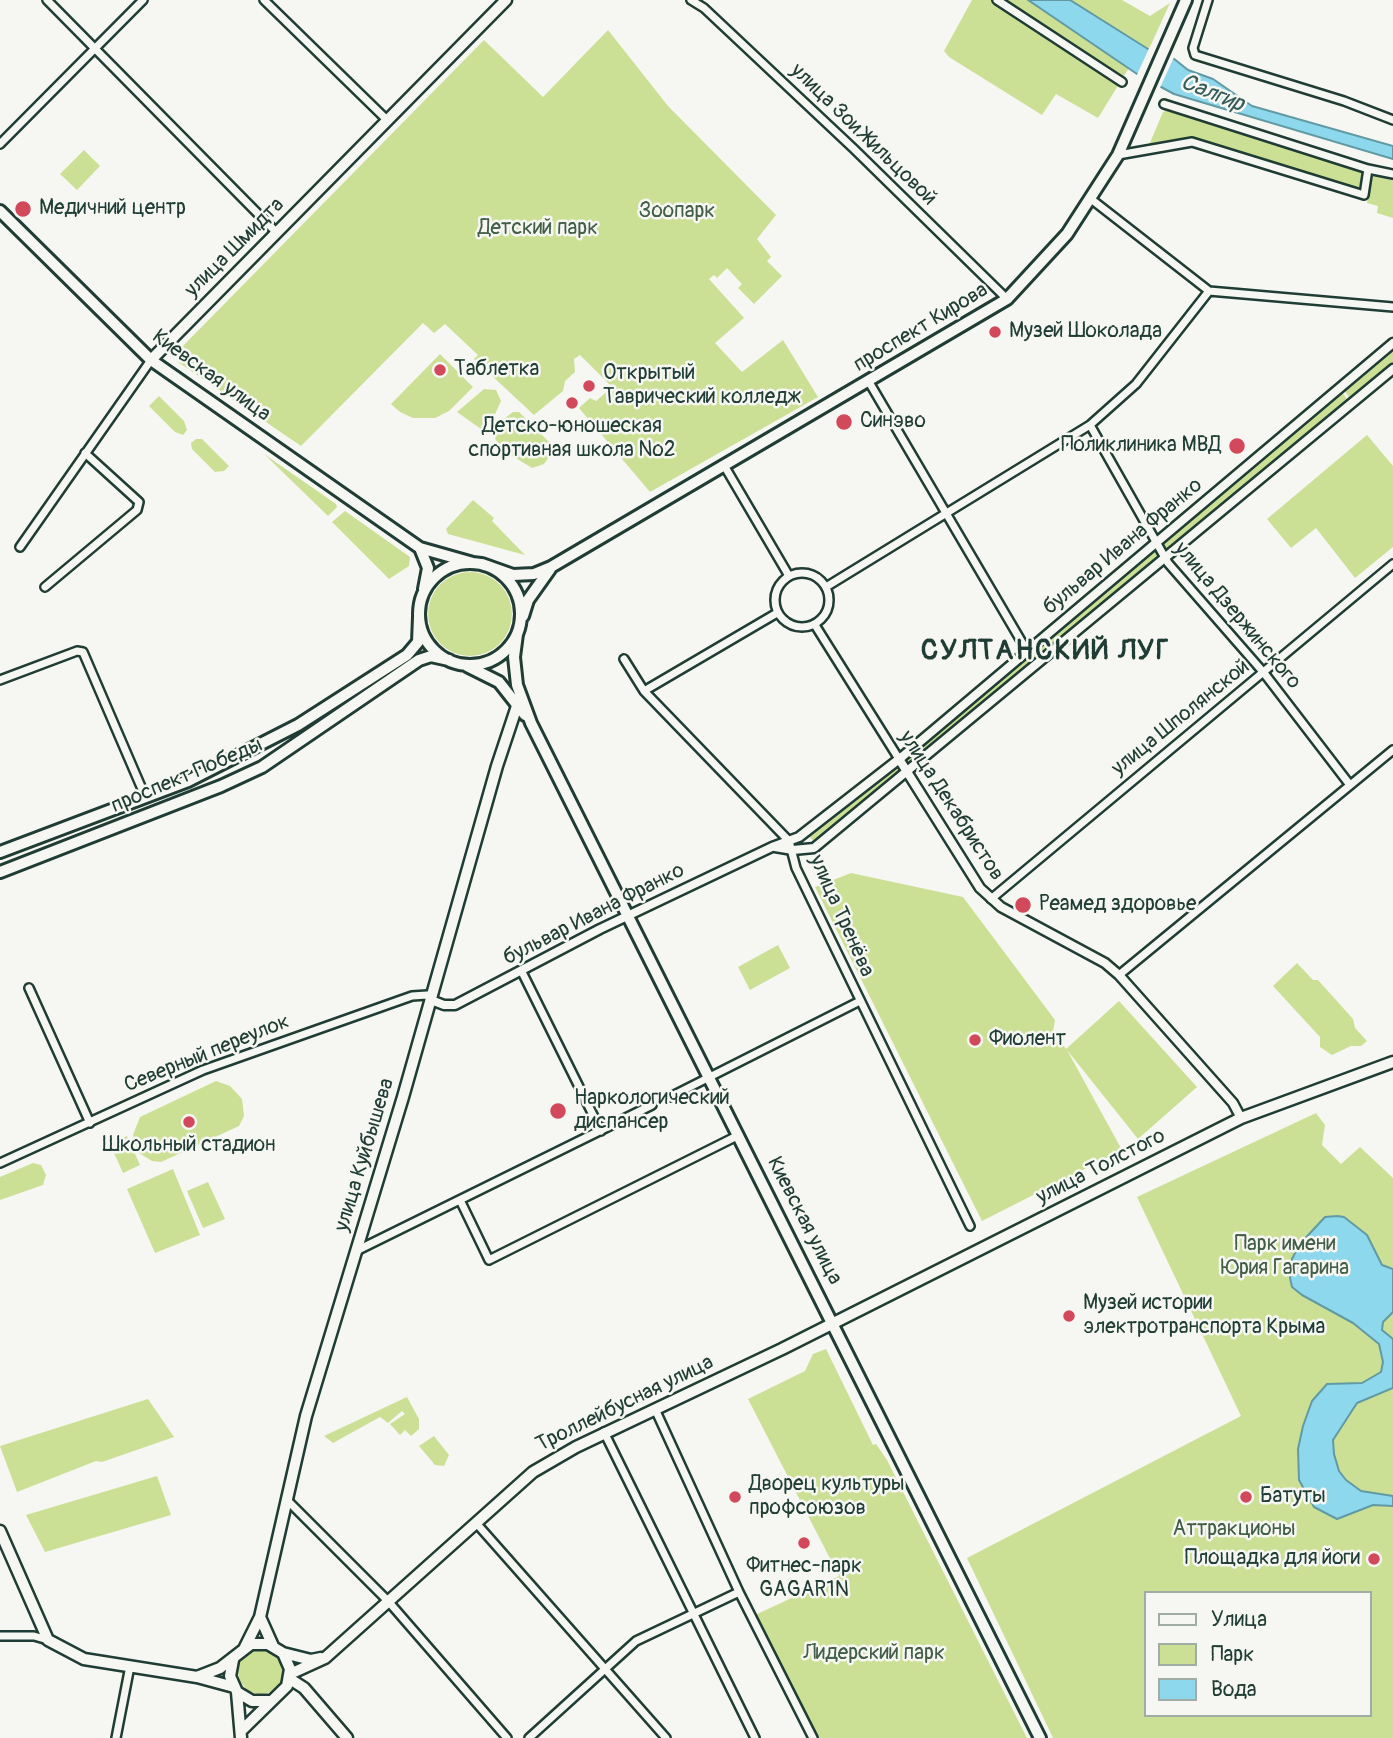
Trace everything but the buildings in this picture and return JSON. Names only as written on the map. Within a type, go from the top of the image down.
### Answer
[{"type":"main road","name":"улица Шмидта","points":[[151,360],[506,0]]},
{"type":"main road","name":"проспект Кирова","points":[[551,568],[1007,299],[1046,259],[1091,199],[1118,155],[1186,0]]},
{"type":"main road","name":"Киевская улица","points":[[0,211],[151,360],[421,548],[478,564]]},
{"type":"main road","points":[[421,548],[428,568],[419,617],[425,639],[449,660],[461,664],[488,662],[507,649],[518,631],[528,600],[551,568]]},
{"type":"main road","points":[[424,592],[450,568],[478,564],[513,575],[534,574],[551,568]]},
{"type":"main road","points":[[478,564],[502,574],[517,592],[522,615],[518,631]]},
{"type":"main road","name":"проспект Победы","points":[[0,852],[188,781],[251,752],[391,668],[418,642],[419,617]]},
{"type":"main road","name":"Киевская улица","points":[[518,631],[514,657],[517,685],[531,723],[1040,1738]]},
{"type":"main road","name":"проспект Победы","points":[[0,872],[252,772],[285,753],[419,660],[431,656],[449,660]]},
{"type":"main road","name":"Киевская улица","points":[[461,664],[499,682],[531,723]]},
{"type":"main road","name":"улица Куйбышева","points":[[245,1647],[260,1618],[306,1416],[517,706]]},
{"type":"main road","name":"улица Толстого","points":[[833,1321],[1241,1118],[1393,1062]]},
{"type":"main road","name":"Троллейбусная улица","points":[[290,1677],[325,1658],[533,1472],[604,1432],[782,1349],[833,1321]]},
{"type":"main road","points":[[0,1531],[48,1640],[84,1659],[197,1677],[235,1690],[252,1701],[269,1701]]},
{"type":"main road","points":[[260,1618],[274,1646]]},
{"type":"main road","points":[[197,1677],[233,1659],[245,1647],[262,1643],[274,1646],[283,1653],[311,1660],[325,1658]]},
{"type":"main road","points":[[283,1653],[290,1677],[304,1688],[347,1738]]},
{"type":"main road","points":[[233,1659],[230,1670],[242,1734]]},
{"type":"main road","points":[[242,1734],[269,1701],[284,1691],[290,1677]]},
{"type":"street","points":[[47,0],[276,232]]},
{"type":"street","points":[[0,145],[143,0]]},
{"type":"street","points":[[264,0],[387,120]]},
{"type":"street","name":"улица Зои Жильцовой","points":[[691,0],[704,8],[854,149],[1007,299]]},
{"type":"street","points":[[997,0],[1122,82]]},
{"type":"street","points":[[1208,0],[1193,48],[1195,55],[1393,120]]},
{"type":"street","points":[[1164,104],[1368,169],[1393,174]]},
{"type":"street","points":[[1118,155],[1192,142],[1364,195],[1368,169]]},
{"type":"street","points":[[1091,199],[1209,291],[1393,307]]},
{"type":"street","points":[[826,587],[1090,425],[1136,384],[1209,291]]},
{"type":"street","name":"бульвар Ивана Франко","points":[[431,1000],[450,1006],[522,972],[629,915],[772,847],[799,837],[899,759],[1393,343]]},
{"type":"street","name":"улица Шмидта","points":[[20,547],[151,360]]},
{"type":"street","name":"бульвар Ивана Франко","points":[[772,847],[793,850],[814,848],[1393,369]]},
{"type":"street","points":[[869,382],[1027,651]]},
{"type":"street","name":"улица Дзержинского","points":[[1090,425],[1165,558],[1264,673],[1350,785]]},
{"type":"street","points":[[45,587],[137,510],[139,502],[85,453]]},
{"type":"street","points":[[725,467],[789,576]]},
{"type":"street","name":"улица Шполянской","points":[[991,900],[1393,564]]},
{"type":"street","points":[[810,574],[826,587],[828,608],[815,625],[794,627],[777,613],[775,592],[789,576],[810,574]]},
{"type":"street","points":[[644,691],[777,613]]},
{"type":"street","name":"улица Декабристов","points":[[815,625],[980,888],[991,900],[1105,964],[1119,975],[1233,1103],[1241,1118]]},
{"type":"street","points":[[0,680],[77,651],[83,652],[145,796]]},
{"type":"street","name":"улица Тренёва","points":[[624,659],[644,691],[789,841],[796,868],[970,1226]]},
{"type":"street","points":[[1119,975],[1393,750]]},
{"type":"street","points":[[522,972],[601,1130]]},
{"type":"street","points":[[29,988],[90,1123]]},
{"type":"street","name":"Северный переулок","points":[[0,1163],[203,1070],[412,996],[427,995],[431,1000]]},
{"type":"street","points":[[670,1097],[860,1001]]},
{"type":"street","points":[[356,1251],[652,1105]]},
{"type":"street","points":[[460,1200],[489,1260],[739,1135]]},
{"type":"street","points":[[655,1409],[739,1592],[813,1738]]},
{"type":"street","points":[[604,1432],[755,1738]]},
{"type":"street","points":[[286,1499],[388,1601],[507,1738]]},
{"type":"street","points":[[477,1524],[666,1738]]},
{"type":"street","points":[[529,1738],[636,1641],[739,1592]]},
{"type":"street","points":[[1,1636],[34,1636],[48,1640]]},
{"type":"street","points":[[116,1738],[130,1666]]},
{"type":"green space","points":[[972,0],[1028,0],[1129,68],[1098,118],[1056,94],[1042,115],[949,57],[944,51]]},
{"type":"green space","points":[[1070,0],[1122,0],[1150,16],[1170,3],[1149,49]]},
{"type":"green space","name":"Детский парк","points":[[608,30],[668,106],[776,215],[757,239],[771,257],[767,261],[782,276],[754,304],[738,288],[742,284],[727,268],[717,278],[714,275],[709,279],[744,318],[715,343],[742,372],[783,340],[818,397],[650,492],[579,408],[590,398],[596,401],[612,387],[580,355],[574,359],[575,372],[565,381],[563,391],[534,415],[474,359],[478,355],[445,324],[434,333],[423,323],[301,446],[178,362],[177,352],[484,40],[543,97]]},
{"type":"green space","points":[[1170,109],[1362,170],[1363,182],[1357,188],[1350,187],[1194,139],[1149,145],[1163,112]]},
{"type":"green space","points":[[84,150],[100,166],[77,190],[60,174]]},
{"type":"green space","points":[[1373,176],[1393,179],[1393,218],[1377,213],[1378,206],[1367,203],[1370,181]]},
{"type":"green space","points":[[1393,348],[1393,365],[1351,400],[1344,390]]},
{"type":"green space","name":"Таблетка","points":[[440,354],[473,387],[449,411],[435,418],[413,418],[400,412],[391,404]]},
{"type":"green space","points":[[484,389],[496,390],[501,401],[490,425],[481,429],[457,412]]},
{"type":"green space","points":[[1342,392],[1349,402],[1165,554],[1158,543]]},
{"type":"green space","points":[[159,396],[184,421],[187,430],[183,435],[175,432],[149,406]]},
{"type":"green space","points":[[513,412],[519,412],[550,443],[551,454],[544,464],[532,468],[506,452],[495,439],[501,421]]},
{"type":"green space","points":[[1367,435],[1393,466],[1393,547],[1355,578],[1316,528],[1291,548],[1267,519]]},
{"type":"green space","points":[[202,439],[229,466],[224,471],[215,472],[192,449],[191,443]]},
{"type":"green space","points":[[264,454],[336,504],[337,507],[328,516]]},
{"type":"green space","points":[[473,500],[494,518],[492,521],[525,555],[448,534],[446,529]]},
{"type":"green space","points":[[345,511],[410,557],[409,566],[389,579],[332,522]]},
{"type":"green space","points":[[1155,546],[1161,557],[908,766],[903,760]]},
{"type":"green space","points":[[462,572],[478,572],[494,579],[505,590],[512,606],[509,630],[500,644],[478,656],[462,656],[446,649],[435,638],[428,622],[428,606],[435,590],[446,579]]},
{"type":"green space","points":[[900,763],[905,769],[815,843],[808,835]]},
{"type":"green space","name":"Фиолент","points":[[851,873],[963,897],[1055,1020],[1053,1032],[1066,1049],[1119,1001],[1197,1087],[1138,1139],[1067,1050],[1122,1150],[982,1221],[815,887]]},
{"type":"green space","points":[[778,945],[790,968],[750,990],[738,967]]},
{"type":"green space","points":[[1297,963],[1313,980],[1318,980],[1353,1019],[1355,1028],[1367,1041],[1361,1046],[1351,1046],[1332,1055],[1320,1047],[1320,1037],[1273,986]]},
{"type":"green space","name":"Школьный стадион","points":[[216,1081],[230,1086],[242,1099],[244,1116],[239,1126],[161,1162],[152,1161],[139,1153],[133,1135],[140,1117]]},
{"type":"green space","name":"Парк имени Юрия Гагарина","points":[[1316,1113],[1325,1125],[1322,1145],[1341,1164],[1360,1147],[1393,1178],[1393,1738],[1053,1738],[967,1558],[1241,1416],[1137,1197]]},
{"type":"green space","points":[[127,1136],[140,1165],[123,1173],[110,1144]]},
{"type":"green space","points":[[33,1163],[41,1165],[46,1175],[43,1185],[0,1200],[0,1177]]},
{"type":"green space","points":[[173,1169],[200,1235],[155,1253],[127,1189]]},
{"type":"green space","points":[[208,1182],[225,1219],[203,1228],[187,1191]]},
{"type":"green space","name":"Лидерский парк","points":[[826,1349],[873,1445],[876,1444],[887,1460],[1027,1738],[817,1738],[755,1615],[839,1576],[748,1399],[805,1371],[813,1354]]},
{"type":"green space","points":[[407,1397],[419,1419],[419,1429],[411,1436],[405,1430],[400,1435],[390,1424],[405,1414],[402,1411],[388,1423],[380,1417],[333,1443],[324,1436]]},
{"type":"green space","points":[[148,1399],[174,1437],[102,1462],[96,1461],[17,1492],[0,1446]]},
{"type":"green space","points":[[434,1436],[449,1455],[444,1466],[435,1465],[419,1446]]},
{"type":"green space","points":[[157,1476],[171,1515],[45,1552],[26,1515]]},
{"type":"green space","points":[[261,1648],[277,1655],[284,1671],[277,1687],[261,1694],[245,1687],[238,1671],[245,1655]]},
{"type":"water","name":"Салгир","points":[[1028,0],[1070,0],[1148,49],[1173,58],[1188,70],[1213,79],[1252,106],[1393,146],[1393,159],[1174,94],[1137,74]]},
{"type":"water","points":[[1325,1217],[1344,1217],[1367,1235],[1382,1265],[1393,1269],[1393,1312],[1383,1322],[1382,1330],[1393,1339],[1393,1388],[1357,1403],[1333,1440],[1334,1454],[1339,1471],[1346,1480],[1361,1491],[1393,1496],[1393,1506],[1373,1505],[1337,1519],[1314,1507],[1299,1480],[1298,1449],[1303,1426],[1312,1401],[1327,1384],[1362,1383],[1381,1372],[1383,1362],[1379,1344],[1353,1323],[1302,1295],[1292,1287],[1290,1278],[1292,1259],[1299,1245]]},
{"type":"pier","points":[[1150,46],[1175,55],[1159,90],[1136,77]]},
{"type":"place","name":"Медичний центр","points":[[23,209]]},
{"type":"place","name":"Музей Шоколада","points":[[995,332]]},
{"type":"place","name":"Таблетка","points":[[440,370]]},
{"type":"place","name":"Открытый Таврический колледж","points":[[589,386]]},
{"type":"place","name":"Детско-юношеская спортивная школа №2","points":[[572,403]]},
{"type":"place","name":"Синэво","points":[[844,422]]},
{"type":"place","name":"Поликлиника МВД","points":[[1237,446]]},
{"type":"place","name":"Реамед здоровье","points":[[1023,905]]},
{"type":"place","name":"Фиолент","points":[[975,1040]]},
{"type":"place","name":"Наркологический диспансер","points":[[558,1111]]},
{"type":"place","name":"Школьный стадион","points":[[189,1122]]},
{"type":"place","name":"Музей истории электротранспорта Крыма","points":[[1069,1316]]},
{"type":"place","name":"Дворец культуры профсоюзов","points":[[735,1497]]},
{"type":"place","name":"Батуты","points":[[1246,1497]]},
{"type":"place","name":"Фитнес-парк GAGAR1N","points":[[804,1543]]},
{"type":"place","name":"Площадка для йоги","points":[[1374,1559]]},
{"type":"district","name":"СУЛТАНСКИЙ ЛУГ","points":[[1046,652]]},
{"type":"park label","name":"Зоопарк","points":[[677,212]]},
{"type":"park label","name":"Аттракционы","points":[[1234,1530]]}]
